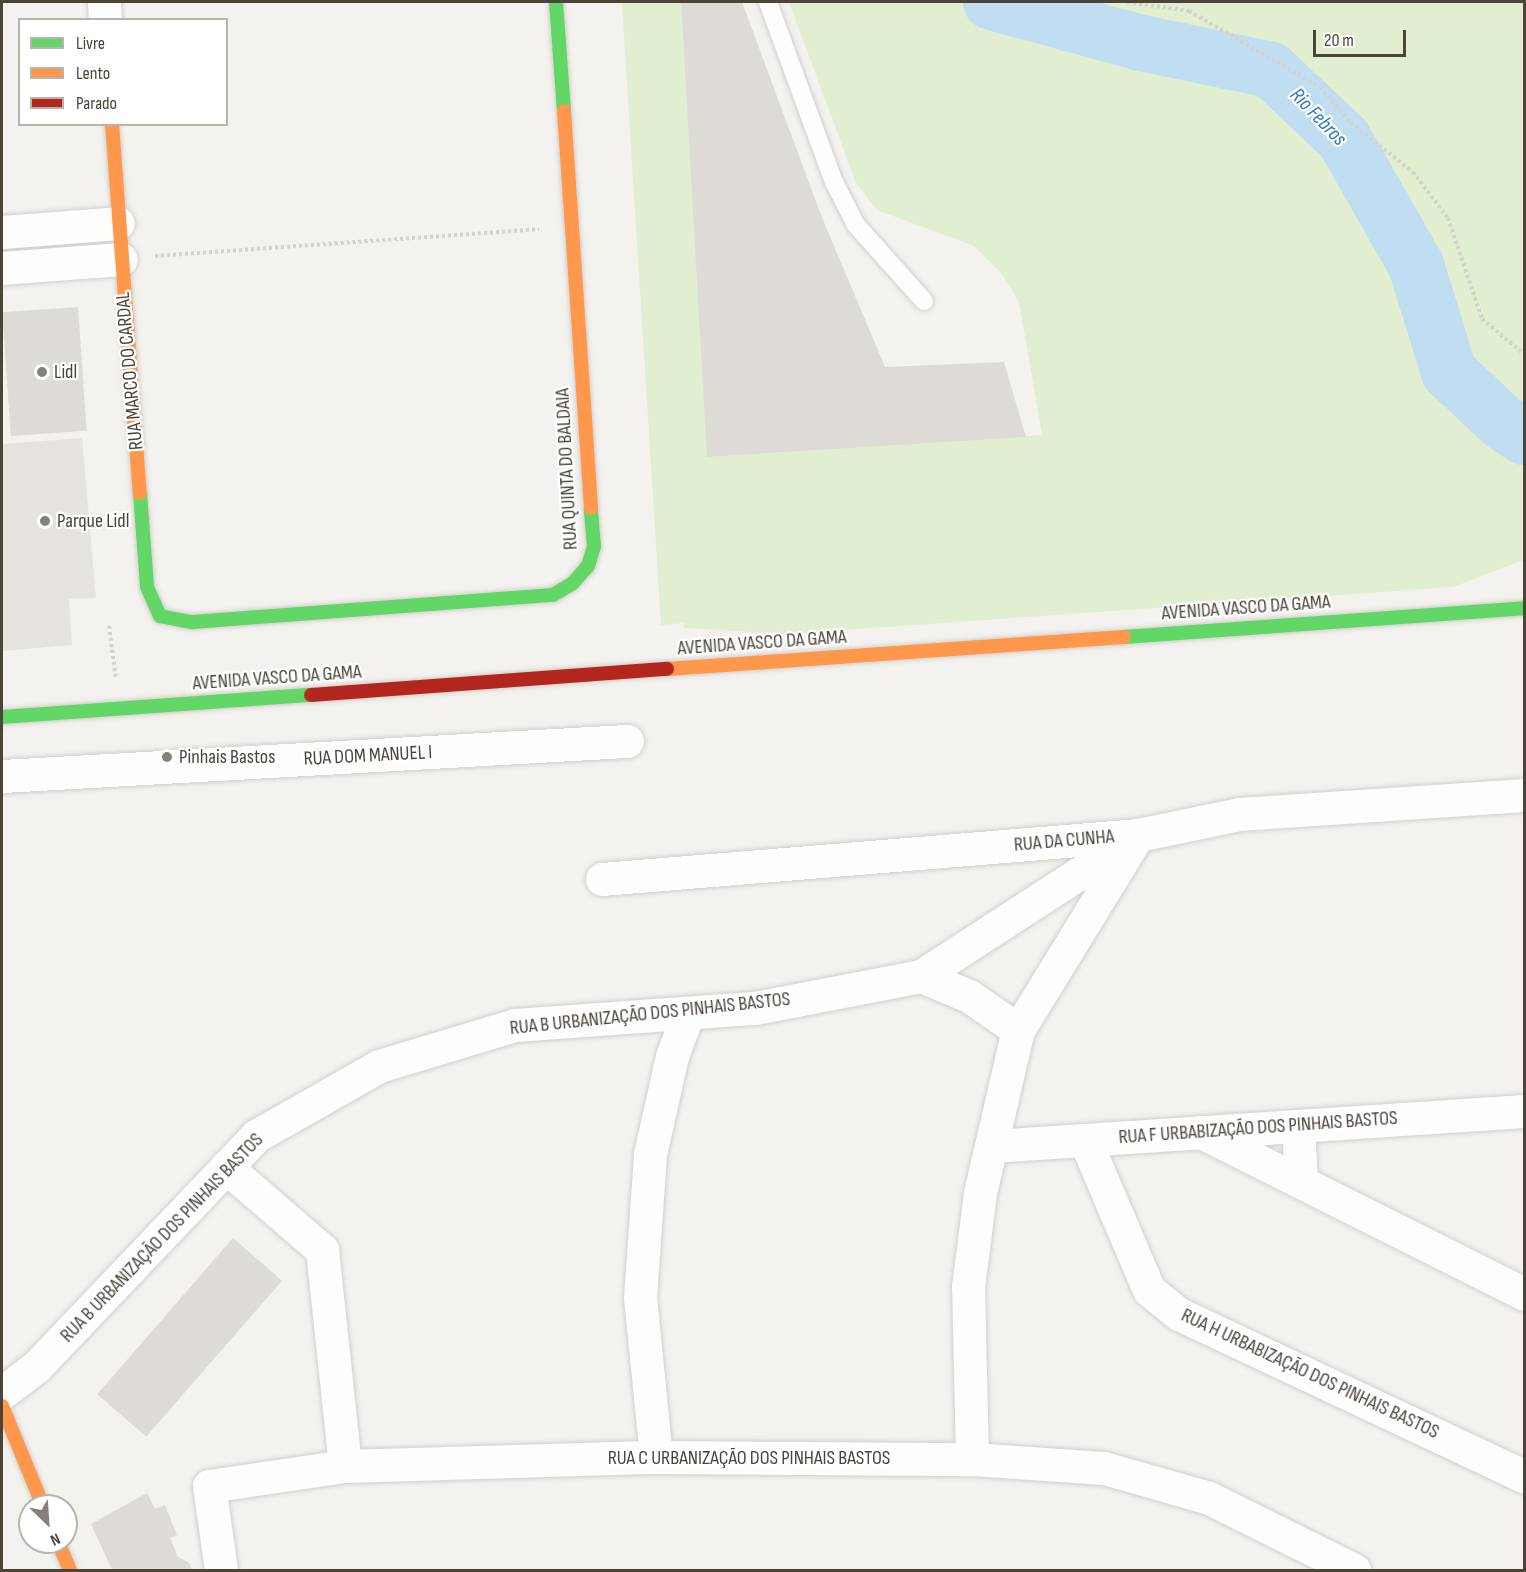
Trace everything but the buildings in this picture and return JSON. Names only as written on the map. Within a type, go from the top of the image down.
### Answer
[{"type":"street","points":[[104,2],[105,18]]},
{"type":"street","name":"RUA QUINTA DO BALDAIA","points":[[160,615],[178,622],[192,622],[553,595],[573,583],[588,566],[594,546],[556,2]]},
{"type":"street","name":"RUA MARCO DO CARDAL","points":[[112,126],[147,587],[160,615]]},
{"type":"street","points":[[2,232],[118,223]]},
{"type":"street","points":[[2,268],[121,259]]},
{"type":"street","name":"AVENIDA VASCO DA GAMA","points":[[2,717],[1524,608]]},
{"type":"street","name":"RUA DOM MANUEL I","points":[[2,776],[627,741]]},
{"type":"street","name":"RUA DA CUNHA","points":[[602,879],[1138,835],[1239,814],[1524,795]]},
{"type":"street","points":[[921,976],[1008,923],[1138,835]]},
{"type":"street","points":[[972,1459],[968,1287],[980,1192],[1018,1030],[1138,835]]},
{"type":"street","points":[[921,976],[969,996],[1018,1030]]},
{"type":"street","name":"RUA B URBANIZAÇÃO DOS PINHAIS BASTOS","points":[[2,1393],[37,1366],[256,1136],[380,1066],[515,1024],[755,1008],[921,976]]},
{"type":"street","points":[[656,1457],[640,1298],[650,1154],[672,1056],[688,1013]]},
{"type":"street","name":"RUA F URBABIZAÇÃO DOS PINHAIS BASTOS","points":[[992,1146],[1524,1111]]},
{"type":"street","points":[[1298,1126],[1301,1182]]},
{"type":"street","points":[[1201,1132],[1524,1294]]},
{"type":"street","name":"RUA H URBABIZAÇÃO DOS PINHAIS BASTOS","points":[[1085,1140],[1149,1290],[1179,1314],[1524,1476]]},
{"type":"street","points":[[226,1167],[322,1250],[345,1466]]},
{"type":"street","points":[[2,1406],[38,1494]]},
{"type":"street","name":"RUA C URBANIZAÇÃO DOS PINHAIS BASTOS","points":[[221,1570],[209,1486],[345,1466],[656,1457],[972,1459],[1104,1468],[1209,1498],[1354,1570]]},
{"type":"street","points":[[63,1554],[70,1570]]},
{"type":"lane","points":[[768,2],[834,182],[856,225],[924,301]]},
{"type":"path","points":[[1127,2],[1189,11],[1320,87],[1352,123],[1413,172],[1428,190],[1448,218],[1482,319],[1524,354]]},
{"type":"path","points":[[121,259],[572,227]]},
{"type":"path","points":[[109,626],[119,709]]},
{"type":"green space","points":[[603,2],[681,2],[708,457],[1042,435],[1019,302],[1001,273],[974,246],[877,210],[856,183],[789,2],[1524,2],[1524,560],[1453,587],[786,634],[684,628],[683,623],[661,625],[622,3]]},
{"type":"shaded area","name":"Parque Lidl","points":[[82,438],[96,598],[69,599],[72,645],[2,651],[2,444]]},
{"type":"waterway","name":"Rio Febros","points":[[991,2],[1137,42],[1271,70],[1344,139],[1416,265],[1449,372],[1502,422],[1524,437]]},
{"type":"traffic: fast","points":[[556,2],[564,111]]},
{"type":"traffic: fast","points":[[140,493],[147,587],[160,616],[192,622],[553,595],[573,583],[588,566],[594,546],[591,508]]},
{"type":"traffic: fast","points":[[1124,637],[1524,608]]},
{"type":"traffic: fast","points":[[2,717],[311,695]]},
{"type":"traffic: slow","points":[[564,111],[591,508]]},
{"type":"traffic: slow","points":[[112,126],[140,493]]},
{"type":"traffic: slow","points":[[667,669],[1124,637]]},
{"type":"traffic: slow","points":[[2,1406],[38,1494]]},
{"type":"traffic: slow","points":[[63,1554],[70,1570]]},
{"type":"traffic: jam","points":[[311,695],[667,669]]},
{"type":"place","name":"Lidl","points":[[42,372]]},
{"type":"place","name":"Parque Lidl","points":[[45,521]]},
{"type":"place","name":"Pinhais Bastos","points":[[167,757]]}]
